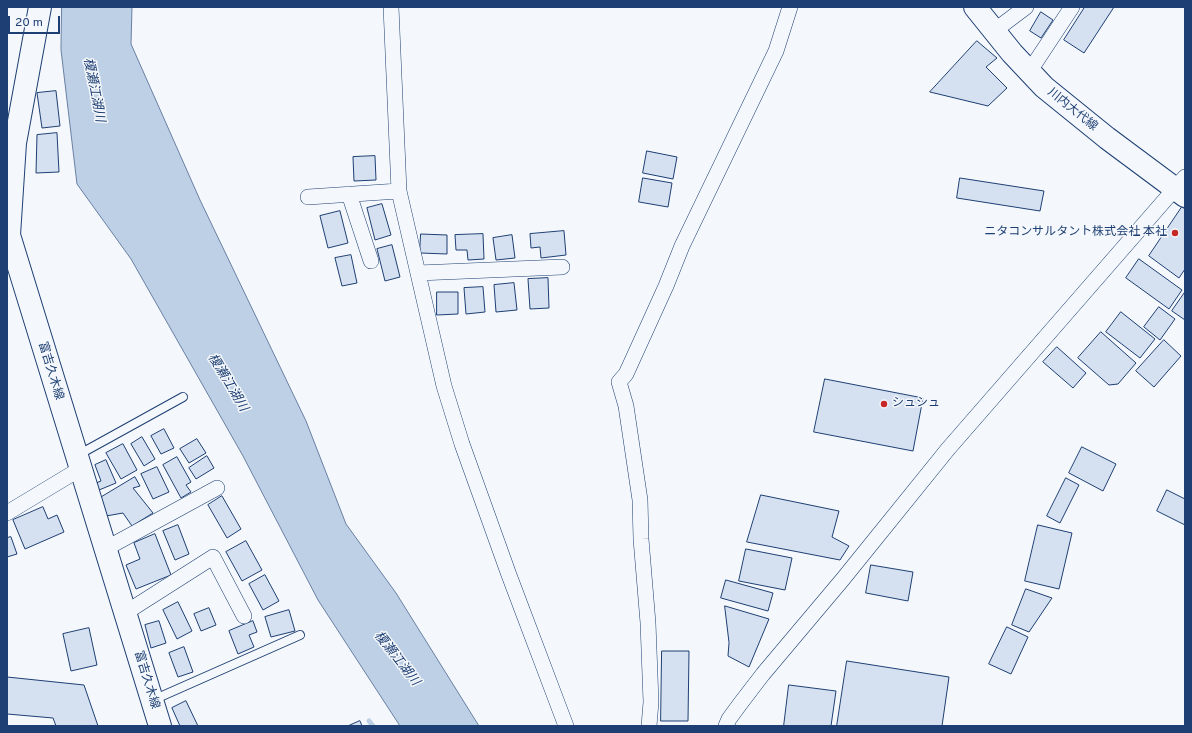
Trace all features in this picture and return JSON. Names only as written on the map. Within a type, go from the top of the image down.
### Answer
[{"type":"main road","name":"富吉久木線","points":[[40,7],[15,143],[9,235],[160,726]]},
{"type":"main road","name":"川内大代線","points":[[975,7],[1012,54],[1049,92],[1107,138],[1182,188]]},
{"type":"street","points":[[391,7],[399,191],[444,386],[462,444],[509,575],[566,726]]},
{"type":"street","points":[[649,726],[651,702],[648,623],[641,539],[640,500],[626,406],[619,382],[626,374],[666,286],[682,246],[776,52],[790,7]]},
{"type":"street","points":[[994,31],[1026,7]]},
{"type":"street","points":[[1029,72],[1072,7]]},
{"type":"street","points":[[726,726],[729,719],[763,674],[843,579],[948,449],[1182,188]]},
{"type":"street","points":[[308,197],[399,191]]},
{"type":"street","points":[[349,194],[371,261]]},
{"type":"street","points":[[418,273],[562,266]]},
{"type":"street","points":[[7,513],[78,463]]},
{"type":"street","points":[[105,549],[216,488]]},
{"type":"street","points":[[125,613],[213,557],[244,616]]},
{"type":"lane","points":[[78,463],[183,397]]},
{"type":"lane","points":[[152,700],[300,635]]},
{"type":"water","name":"榎瀬江湖川","points":[[62,7],[132,7],[131,44],[200,200],[306,421],[346,524],[396,593],[479,726],[400,726],[318,600],[243,456],[131,259],[77,184],[61,50]]},
{"type":"building","points":[[1085,7],[1114,7],[1084,53],[1064,40]]},
{"type":"building","points":[[1041,12],[1053,20],[1041,38],[1030,31]]},
{"type":"building","points":[[977,41],[997,58],[986,67],[1007,88],[988,106],[930,92]]},
{"type":"building","points":[[56,91],[60,126],[42,128],[37,93]]},
{"type":"building","points":[[57,133],[59,172],[36,173],[37,135]]},
{"type":"building","points":[[647,151],[677,157],[673,179],[643,173]]},
{"type":"building","points":[[375,156],[376,180],[354,181],[353,157]]},
{"type":"building","points":[[643,178],[672,183],[668,207],[639,202]]},
{"type":"building","points":[[960,178],[1044,191],[1040,211],[957,198]]},
{"type":"building","points":[[382,204],[391,235],[375,240],[367,208]]},
{"type":"building","name":"ニタコンサルタント株式会社 本社","points":[[1182,207],[1185,209],[1185,269],[1179,278],[1149,256]]},
{"type":"building","points":[[340,211],[348,243],[328,248],[320,216]]},
{"type":"building","points":[[564,231],[566,255],[541,258],[540,247],[531,248],[530,234]]},
{"type":"building","points":[[421,234],[447,235],[447,254],[420,253]]},
{"type":"building","points":[[483,234],[484,259],[468,260],[467,250],[456,250],[455,235]]},
{"type":"building","points":[[512,235],[515,258],[496,260],[493,238]]},
{"type":"building","points":[[392,245],[400,277],[385,281],[377,249]]},
{"type":"building","points":[[351,255],[357,283],[342,286],[335,258]]},
{"type":"building","points":[[1139,259],[1182,290],[1169,309],[1126,278]]},
{"type":"building","points":[[548,278],[549,308],[530,309],[528,279]]},
{"type":"building","points":[[514,283],[517,310],[496,312],[494,285]]},
{"type":"building","points":[[483,287],[485,312],[466,314],[464,288]]},
{"type":"building","points":[[437,292],[458,292],[458,314],[437,315]]},
{"type":"building","points":[[1185,292],[1185,320],[1172,311]]},
{"type":"building","points":[[1159,307],[1175,319],[1160,340],[1144,327]]},
{"type":"building","points":[[1121,312],[1155,339],[1140,358],[1106,332]]},
{"type":"building","points":[[1101,332],[1136,363],[1118,384],[1109,385],[1078,358]]},
{"type":"building","points":[[1164,340],[1181,356],[1154,387],[1136,371]]},
{"type":"building","points":[[1057,347],[1086,373],[1073,388],[1043,362]]},
{"type":"building","points":[[825,379],[923,398],[913,451],[814,432]]},
{"type":"building","points":[[164,429],[174,448],[161,454],[151,436]]},
{"type":"building","points":[[142,437],[155,459],[144,466],[131,444]]},
{"type":"building","points":[[197,439],[206,453],[189,463],[180,449]]},
{"type":"building","points":[[123,444],[137,470],[121,479],[106,453]]},
{"type":"building","points":[[1082,447],[1116,464],[1103,491],[1069,473]]},
{"type":"building","points":[[207,456],[214,468],[196,479],[189,468]]},
{"type":"building","points":[[177,457],[191,482],[186,485],[191,492],[181,498],[163,465]]},
{"type":"building","points":[[106,460],[116,483],[99,490],[96,483],[101,481],[95,465]]},
{"type":"building","points":[[157,467],[169,492],[153,499],[141,474]]},
{"type":"building","points":[[135,477],[140,486],[133,488],[153,513],[132,526],[123,513],[106,516],[100,498]]},
{"type":"building","points":[[1066,478],[1079,485],[1060,523],[1047,516]]},
{"type":"building","points":[[1167,490],[1185,499],[1185,525],[1157,511]]},
{"type":"building","points":[[761,495],[839,511],[832,537],[849,546],[840,560],[747,542]]},
{"type":"building","points":[[222,496],[241,529],[227,538],[208,505]]},
{"type":"building","points":[[43,507],[48,519],[57,515],[64,532],[25,549],[13,520]]},
{"type":"building","points":[[178,525],[189,554],[175,560],[163,531]]},
{"type":"building","points":[[1038,525],[1072,533],[1059,589],[1025,581]]},
{"type":"building","points":[[155,534],[171,575],[136,589],[126,565],[140,559],[134,543]]},
{"type":"building","points":[[11,537],[17,554],[7,557],[7,538]]},
{"type":"building","points":[[246,541],[262,570],[242,581],[226,552]]},
{"type":"building","points":[[746,549],[792,558],[785,590],[739,581]]},
{"type":"building","points":[[871,565],[913,572],[908,601],[866,593]]},
{"type":"building","points":[[265,575],[279,601],[263,610],[249,584]]},
{"type":"building","points":[[726,580],[773,593],[768,611],[721,598]]},
{"type":"building","points":[[1026,589],[1052,598],[1029,632],[1012,625]]},
{"type":"building","points":[[178,602],[192,631],[177,639],[163,610]]},
{"type":"building","points":[[725,606],[769,619],[749,667],[728,656],[729,643]]},
{"type":"building","points":[[209,608],[216,625],[201,631],[194,614]]},
{"type":"building","points":[[289,610],[295,631],[271,637],[265,617]]},
{"type":"building","points":[[159,621],[166,643],[151,648],[145,625]]},
{"type":"building","points":[[253,621],[257,632],[249,635],[254,647],[238,654],[229,631]]},
{"type":"building","points":[[1007,627],[1028,637],[1011,674],[989,664]]},
{"type":"building","points":[[89,628],[97,665],[71,671],[63,634]]},
{"type":"building","points":[[184,647],[193,672],[178,677],[169,653]]},
{"type":"building","points":[[662,651],[689,651],[688,721],[661,721]]},
{"type":"building","points":[[847,661],[949,677],[942,726],[837,726]]},
{"type":"building","points":[[7,677],[84,685],[98,726],[56,726],[53,718],[7,714]]},
{"type":"building","points":[[789,685],[836,691],[831,726],[784,726]]},
{"type":"building","points":[[186,701],[198,726],[180,726],[172,708]]},
{"type":"building","points":[[360,721],[362,726],[348,726]]},
{"type":"waterway","points":[[369,721],[373,726]]},
{"type":"place","name":"ニタコンサルタント株式会社 本社","points":[[1175,233]]},
{"type":"place","name":"シュシュ","points":[[884,404]]}]
